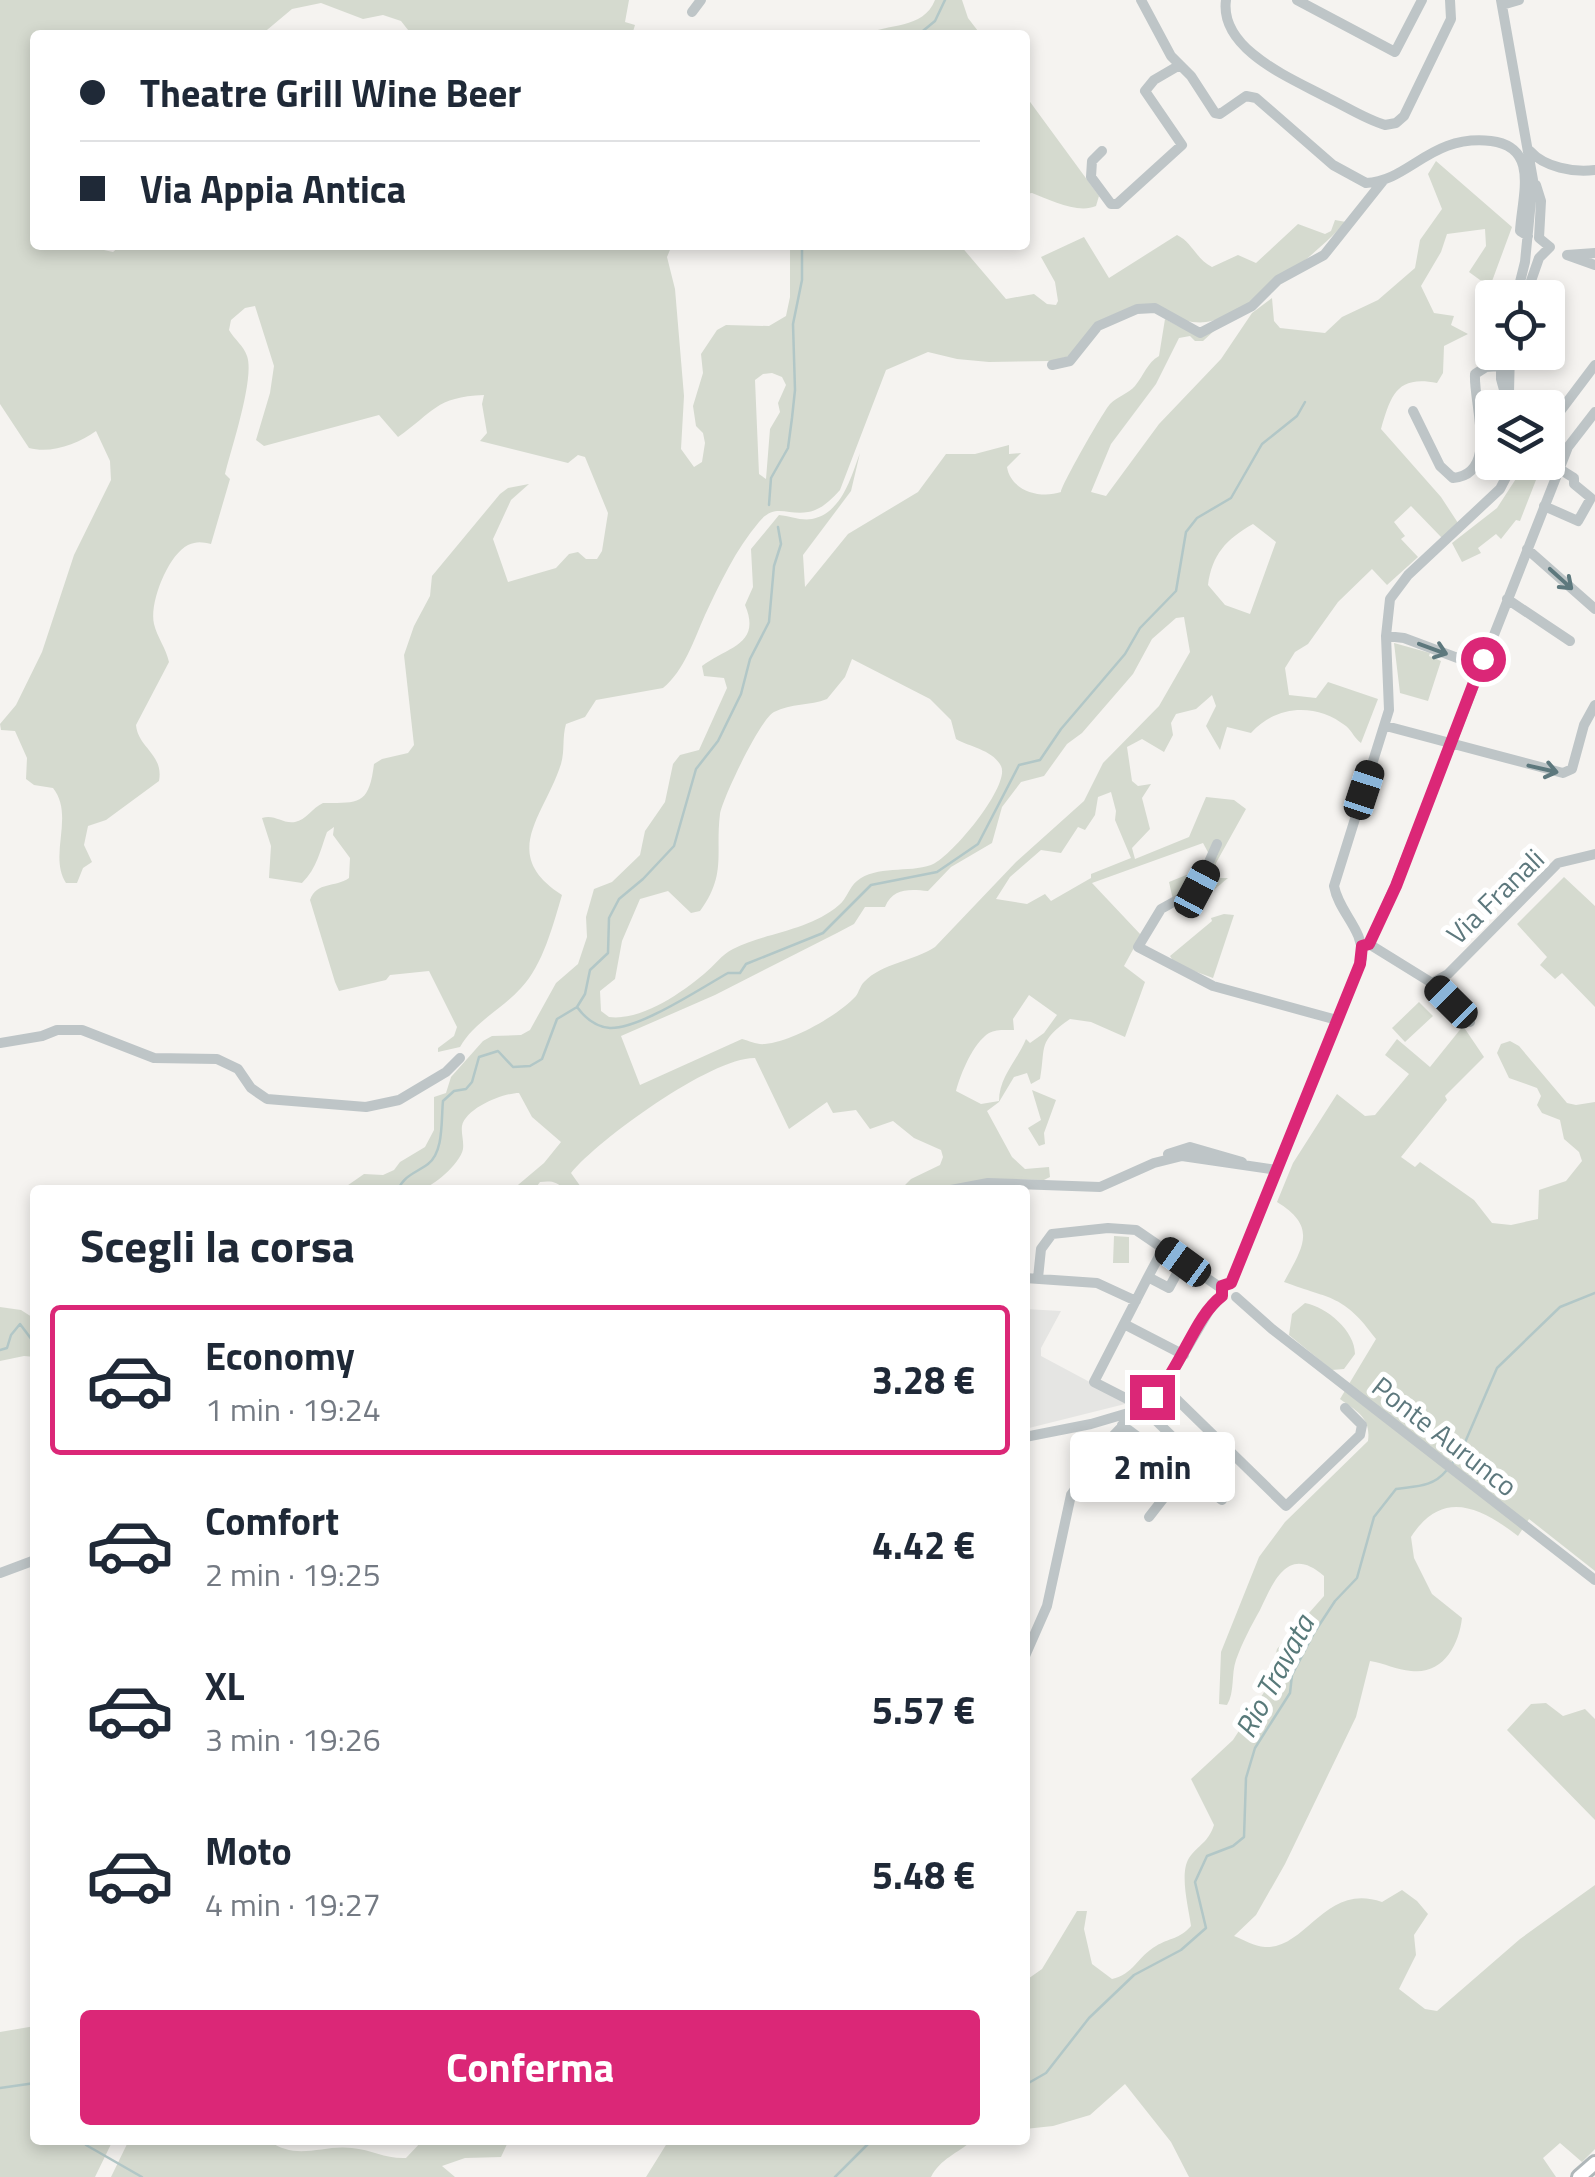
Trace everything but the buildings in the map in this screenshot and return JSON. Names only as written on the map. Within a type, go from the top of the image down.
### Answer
[{"type":"main road","points":[[1579,2177],[1595,2163]]},
{"type":"street","points":[[692,12],[701,0]]},
{"type":"street","points":[[1141,0],[1178,66],[1191,76],[1215,113],[1220,114],[1250,95],[1340,169],[1366,183],[1386,178],[1458,140],[1509,144],[1520,154],[1523,166],[1520,231],[1528,236]]},
{"type":"street","points":[[1297,0],[1395,52],[1422,0]]},
{"type":"street","points":[[1223,3],[1235,34],[1261,60],[1385,125],[1404,116],[1451,18],[1450,0]]},
{"type":"street","points":[[1520,0],[1501,2],[1526,146],[1541,201],[1539,238],[1550,247],[1595,250]]},
{"type":"street","points":[[1102,151],[1092,161],[1091,176],[1111,204],[1117,204],[1182,144],[1145,91],[1154,80],[1178,66]]},
{"type":"street","points":[[1526,146],[1536,157],[1554,164],[1580,172],[1595,170]]},
{"type":"street","points":[[1052,365],[1070,360],[1094,330],[1130,311],[1156,308],[1200,333],[1252,306],[1278,280],[1324,255],[1386,178]]},
{"type":"street","points":[[1519,280],[1533,180]]},
{"type":"street","points":[[1531,280],[1539,258],[1550,247]]},
{"type":"street","points":[[1595,250],[1567,256],[1595,265]]},
{"type":"street","points":[[1565,405],[1595,365]]},
{"type":"street","points":[[1414,411],[1443,471],[1453,478],[1467,475],[1476,466],[1482,448],[1475,374],[1482,370]]},
{"type":"street","points":[[1565,454],[1594,414]]},
{"type":"street","points":[[1544,506],[1578,521],[1590,498],[1565,472]]},
{"type":"street","points":[[1470,1022],[1432,983],[1364,948],[1337,900],[1334,886],[1386,726],[1390,700],[1386,636],[1388,607],[1395,589],[1506,480]]},
{"type":"street","points":[[1030,1645],[1047,1606],[1071,1496],[1122,1426],[1163,1386],[1225,1289],[1338,1020],[1364,948],[1396,886],[1554,480]]},
{"type":"street","points":[[1527,549],[1595,609]]},
{"type":"street","points":[[1507,599],[1570,641]]},
{"type":"street","points":[[1386,636],[1404,638],[1480,666]]},
{"type":"street","points":[[1386,726],[1569,772],[1584,725],[1595,705]]},
{"type":"street","points":[[1218,844],[1197,889],[1161,909],[1138,947],[1214,986],[1338,1020]]},
{"type":"street","name":"Via Franali","points":[[1432,983],[1462,960],[1558,863],[1595,854]]},
{"type":"street","points":[[0,1043],[57,1030],[82,1030],[154,1058],[217,1059],[238,1069],[251,1088],[267,1099],[366,1107],[399,1100],[446,1072],[460,1058]]},
{"type":"street","points":[[977,1185],[1100,1187],[1190,1147],[1276,1170]]},
{"type":"street","points":[[1038,1278],[1041,1249],[1056,1232],[1126,1228],[1142,1232],[1225,1289]]},
{"type":"street","points":[[1164,1248],[1094,1382],[1138,1408],[1183,1448]]},
{"type":"street","points":[[1148,1277],[1169,1288],[1183,1262]]},
{"type":"street","points":[[1030,1278],[1096,1283],[1136,1301]]},
{"type":"street","name":"Ponte Aurunco","points":[[1225,1289],[1229,1300],[1236,1297],[1253,1315],[1595,1580]]},
{"type":"street","points":[[1124,1324],[1184,1355]]},
{"type":"street","points":[[1163,1386],[1286,1506],[1360,1435],[1362,1425],[1345,1408]]},
{"type":"street","points":[[1030,1436],[1091,1424],[1138,1408]]},
{"type":"street","points":[[1122,1426],[1222,1500]]},
{"type":"street","points":[[1149,1516],[1184,1472]]},
{"type":"street","points":[[0,1573],[30,1562]]},
{"type":"shaded area","points":[[0,0],[629,0],[625,22],[635,25],[634,30],[408,30],[401,21],[383,15],[363,19],[321,3],[292,9],[267,30],[30,30],[30,250],[670,250],[667,257],[675,289],[684,396],[681,449],[694,467],[702,462],[705,443],[696,426],[693,406],[703,373],[701,354],[717,330],[726,325],[769,326],[786,316],[790,250],[964,250],[1006,299],[1034,294],[1047,304],[1056,305],[1055,282],[1041,257],[1084,237],[1109,278],[1177,235],[1212,267],[1238,255],[1256,263],[1298,224],[1325,234],[1331,231],[1335,220],[1346,222],[1280,281],[1221,318],[1189,321],[1138,304],[1101,320],[1070,356],[1051,361],[989,362],[928,352],[886,370],[840,490],[817,509],[801,513],[776,511],[759,522],[729,567],[688,654],[670,681],[663,688],[596,700],[585,717],[566,724],[561,764],[537,817],[529,849],[543,880],[562,895],[546,944],[529,979],[513,996],[473,1030],[460,1047],[438,1052],[454,1036],[457,1027],[429,971],[390,975],[386,980],[339,991],[310,900],[322,887],[349,878],[350,858],[333,835],[334,827],[327,832],[315,865],[302,883],[269,878],[271,846],[262,818],[295,822],[323,803],[360,799],[369,787],[374,764],[408,753],[414,745],[404,655],[430,596],[432,576],[500,494],[508,488],[529,484],[511,500],[493,539],[508,582],[556,568],[569,554],[578,552],[586,559],[597,559],[602,551],[608,513],[585,457],[578,455],[568,463],[480,441],[487,433],[484,395],[445,403],[398,437],[379,415],[264,446],[256,440],[274,366],[255,306],[245,308],[231,320],[229,330],[247,356],[248,380],[225,474],[230,479],[211,544],[194,543],[181,550],[167,569],[154,604],[154,624],[169,662],[136,725],[141,740],[158,764],[159,781],[106,820],[88,826],[84,845],[92,862],[83,868],[77,883],[66,883],[59,860],[59,799],[53,788],[34,785],[26,779],[27,758],[15,731],[1,730],[0,724],[16,705],[42,652],[74,555],[111,480],[110,461],[96,431],[64,447],[29,448],[0,404]],"holes":[[[772,373],[782,377],[786,385],[778,403],[780,412],[770,429],[766,479],[759,474],[755,380]]]},
{"type":"shaded area","points":[[935,0],[962,0],[977,30],[877,30],[914,21]]},
{"type":"shaded area","points":[[1030,102],[1099,196],[1096,206],[1089,208],[1073,207],[1032,193]]},
{"type":"shaded area","points":[[1436,161],[1512,227],[1492,280],[1480,280],[1469,272],[1486,246],[1485,229],[1447,234],[1421,286],[1434,313],[1454,316],[1451,325],[1468,334],[1444,346],[1443,373],[1437,383],[1412,382],[1397,391],[1381,429],[1441,497],[1458,523],[1442,538],[1411,506],[1394,522],[1405,536],[1401,539],[1418,557],[1387,585],[1372,569],[1338,602],[1285,668],[1289,695],[1316,698],[1328,682],[1378,699],[1361,743],[1335,719],[1323,713],[1297,710],[1273,716],[1251,733],[1227,727],[1220,750],[1206,726],[1216,706],[1212,695],[1196,709],[1176,714],[1171,723],[1173,735],[1164,752],[1142,739],[1127,747],[1132,781],[1138,786],[1151,784],[1142,798],[1150,829],[1132,848],[1135,859],[1189,837],[1206,797],[1234,800],[1246,809],[1216,863],[1213,878],[1228,878],[1203,898],[1189,903],[1173,900],[1169,882],[1206,867],[1210,856],[1203,843],[1092,883],[1141,935],[1124,966],[1145,982],[1125,1037],[1091,1022],[1070,1019],[1048,1039],[1040,1079],[1031,1084],[1027,1073],[1014,1077],[999,1102],[987,1111],[1012,1157],[1025,1169],[1049,1167],[1050,1177],[905,1185],[940,1165],[941,1150],[914,1138],[893,1121],[870,1129],[856,1110],[833,1113],[827,1102],[789,1129],[755,1058],[712,1071],[630,1121],[571,1173],[579,1185],[518,1185],[561,1142],[532,1117],[519,1093],[495,1099],[470,1113],[462,1126],[461,1155],[431,1184],[348,1185],[364,1174],[383,1175],[394,1170],[425,1147],[434,1130],[434,1097],[446,1093],[451,1077],[483,1041],[530,1030],[556,983],[578,964],[587,937],[586,917],[594,889],[612,882],[640,855],[645,831],[665,802],[673,764],[680,755],[699,750],[727,688],[724,678],[704,676],[702,666],[745,637],[749,618],[745,605],[753,587],[751,549],[779,515],[808,519],[831,510],[844,493],[860,453],[851,491],[803,555],[805,587],[848,534],[918,492],[946,454],[975,454],[1009,445],[1009,454],[1021,453],[1007,467],[1014,482],[1036,493],[1061,492],[1110,404],[1132,389],[1159,356],[1165,319],[1178,326],[1216,329],[1203,341],[1190,336],[1179,338],[1156,384],[1111,444],[1091,492],[1106,496],[1159,424],[1221,359],[1252,313],[1272,298],[1274,321],[1280,328],[1325,333],[1342,317],[1378,300],[1415,268],[1420,240],[1442,209],[1428,174]],"holes":[[[1253,524],[1276,542],[1250,614],[1225,605],[1208,585],[1217,556],[1228,542]],[[1184,617],[1190,652],[1159,706],[1103,763],[1084,801],[1016,862],[935,947],[871,976],[848,1003],[801,1033],[765,1044],[742,1039],[640,1085],[621,1036],[715,995],[837,933],[854,924],[865,907],[885,907],[892,896],[902,891],[928,891],[951,867],[992,843],[1002,807],[1021,782],[1044,776],[1067,744],[1082,733],[1133,674],[1152,639],[1176,618]],[[852,659],[930,699],[951,720],[956,739],[987,753],[1001,766],[1002,775],[989,804],[952,849],[931,865],[865,876],[827,914],[733,949],[694,982],[647,1010],[621,1017],[609,1017],[601,1011],[600,991],[615,979],[622,941],[640,899],[668,891],[691,913],[700,911],[708,898],[717,875],[720,814],[743,759],[768,717],[780,709],[827,699],[845,677]],[[1111,792],[1115,820],[1131,858],[1091,874],[1091,878],[1051,901],[1045,894],[1027,904],[996,899],[1010,877],[1041,850],[1061,853],[1078,827],[1085,830],[1095,815],[1098,797]],[[1029,995],[1057,1015],[1044,1033],[1030,1043],[1026,1039],[1005,1077],[999,1101],[981,1104],[956,1091],[978,1044],[989,1033],[1014,1030],[1013,1019]]]},
{"type":"shaded area","points":[[1515,480],[1536,480],[1520,521],[1516,520],[1501,539],[1496,534],[1478,548],[1481,553],[1462,562],[1452,543],[1497,508]]},
{"type":"shaded area","points":[[1394,643],[1430,653],[1429,656],[1441,661],[1428,701],[1400,693]]},
{"type":"shaded area","points":[[1564,877],[1595,906],[1595,1007],[1562,973],[1555,979],[1540,965],[1547,957],[1517,924]]},
{"type":"shaded area","points":[[1234,915],[1213,978],[1175,964],[1170,956],[1211,918]]},
{"type":"shaded area","points":[[1419,1002],[1433,1016],[1405,1042],[1392,1028]]},
{"type":"shaded area","points":[[1463,1026],[1484,1057],[1445,1096],[1447,1100],[1401,1157],[1415,1167],[1420,1162],[1474,1200],[1492,1223],[1511,1225],[1538,1219],[1539,1190],[1566,1181],[1582,1161],[1579,1152],[1564,1139],[1560,1120],[1542,1113],[1537,1105],[1541,1096],[1537,1088],[1509,1078],[1497,1053],[1501,1044],[1510,1041],[1519,1046],[1567,1103],[1595,1102],[1595,1571],[1529,1519],[1518,1536],[1489,1517],[1461,1507],[1435,1512],[1423,1522],[1411,1537],[1414,1558],[1432,1594],[1462,1618],[1453,1648],[1440,1663],[1422,1671],[1370,1661],[1356,1717],[1285,1864],[1256,1915],[1234,1936],[1265,1947],[1280,1945],[1346,1901],[1362,1898],[1382,1902],[1402,1890],[1428,1914],[1414,1935],[1416,1955],[1399,1989],[1425,2009],[1437,2011],[1520,1939],[1595,1885],[1595,2149],[1582,2162],[1560,2143],[1543,2158],[1556,2177],[1189,2177],[1171,2142],[1125,2084],[1090,2115],[1030,2128],[1030,1977],[1042,1969],[1077,1911],[1087,1911],[1084,1929],[1092,1964],[1112,1979],[1125,1974],[1150,1950],[1191,1926],[1186,1865],[1214,1825],[1191,1779],[1233,1740],[1268,1686],[1277,1649],[1324,1596],[1324,1576],[1301,1564],[1292,1565],[1277,1578],[1238,1654],[1227,1705],[1219,1704],[1221,1652],[1259,1557],[1285,1522],[1368,1441],[1365,1421],[1340,1399],[1376,1339],[1345,1306],[1284,1282],[1303,1238],[1298,1220],[1277,1202],[1293,1163],[1337,1094],[1365,1116],[1375,1115],[1409,1074],[1385,1055],[1397,1039],[1430,1067]]},
{"type":"shaded area","points":[[1032,1090],[1056,1100],[1044,1133],[1045,1144],[1039,1146],[1028,1128],[1041,1120]]},
{"type":"shaded area","points":[[1114,1236],[1129,1237],[1129,1263],[1113,1263]]},
{"type":"shaded area","points":[[1305,1303],[1330,1315],[1350,1337],[1355,1354],[1344,1369],[1332,1370],[1289,1335],[1292,1314]]},
{"type":"shaded area","points":[[0,1307],[21,1310],[30,1316],[30,1357],[0,1361]]},
{"type":"shaded area","points":[[1030,1309],[1061,1311],[1041,1348],[1041,1356],[1129,1403],[1030,1428]]},
{"type":"shaded area","points":[[1546,1703],[1563,1716],[1585,1709],[1595,1719],[1595,1820],[1507,1730],[1531,1704]]},
{"type":"shaded area","points":[[30,2027],[30,2145],[111,2145],[95,2177],[0,2177],[0,2032]]},
{"type":"shaded area","points":[[127,2145],[277,2145],[299,2151],[341,2147],[406,2158],[418,2145],[507,2145],[501,2157],[465,2158],[442,2166],[455,2177],[111,2177]]},
{"type":"shaded area","points":[[666,2145],[966,2145],[944,2161],[931,2177],[646,2177]]},
{"type":"waterway","points":[[924,30],[935,21],[945,0]]},
{"type":"waterway","points":[[769,505],[771,478],[788,448],[792,418],[793,324],[802,280],[802,250]]},
{"type":"waterway","points":[[577,1007],[591,1021],[605,1027],[637,1022],[728,973],[740,973],[746,964],[823,933],[871,885],[937,872],[978,844],[1019,765],[1040,760],[1061,729],[1125,654],[1140,628],[1176,591],[1186,532],[1197,518],[1231,498],[1262,444],[1297,416],[1305,402]]},
{"type":"waterway","points":[[401,1185],[433,1159],[441,1135],[443,1101],[472,1082],[479,1057],[498,1051],[513,1067],[530,1066],[542,1059],[557,1019],[577,1007],[585,994],[590,970],[608,953],[609,918],[619,899],[674,846],[696,769],[718,741],[769,622],[774,566],[781,544],[778,527]]},
{"type":"waterway","name":"Rio Travata","points":[[1451,1465],[1460,1454],[1497,1368],[1560,1307],[1595,1293]]},
{"type":"waterway","points":[[0,1350],[7,1348],[20,1324],[30,1337]]},
{"type":"waterway","name":"Rio Travata","points":[[1030,2082],[1046,2073],[1089,2018],[1134,1975],[1181,1950],[1206,1928],[1195,1882],[1207,1856],[1244,1837],[1246,1778],[1255,1748],[1290,1693],[1292,1675],[1314,1633],[1335,1601],[1357,1578],[1374,1517],[1396,1489],[1430,1483],[1446,1471]]},
{"type":"waterway","name":"Rio Travata","points":[[0,2088],[30,2084]]},
{"type":"waterway","name":"Rio Travata","points":[[86,2145],[142,2177]]},
{"type":"waterway","name":"Rio Travata","points":[[835,2177],[867,2145]]},
{"type":"route","points":[[1152,1397],[1170,1377],[1210,1309],[1222,1296],[1222,1286],[1231,1283],[1360,964],[1362,946],[1369,944],[1396,886],[1483,659]]}]
